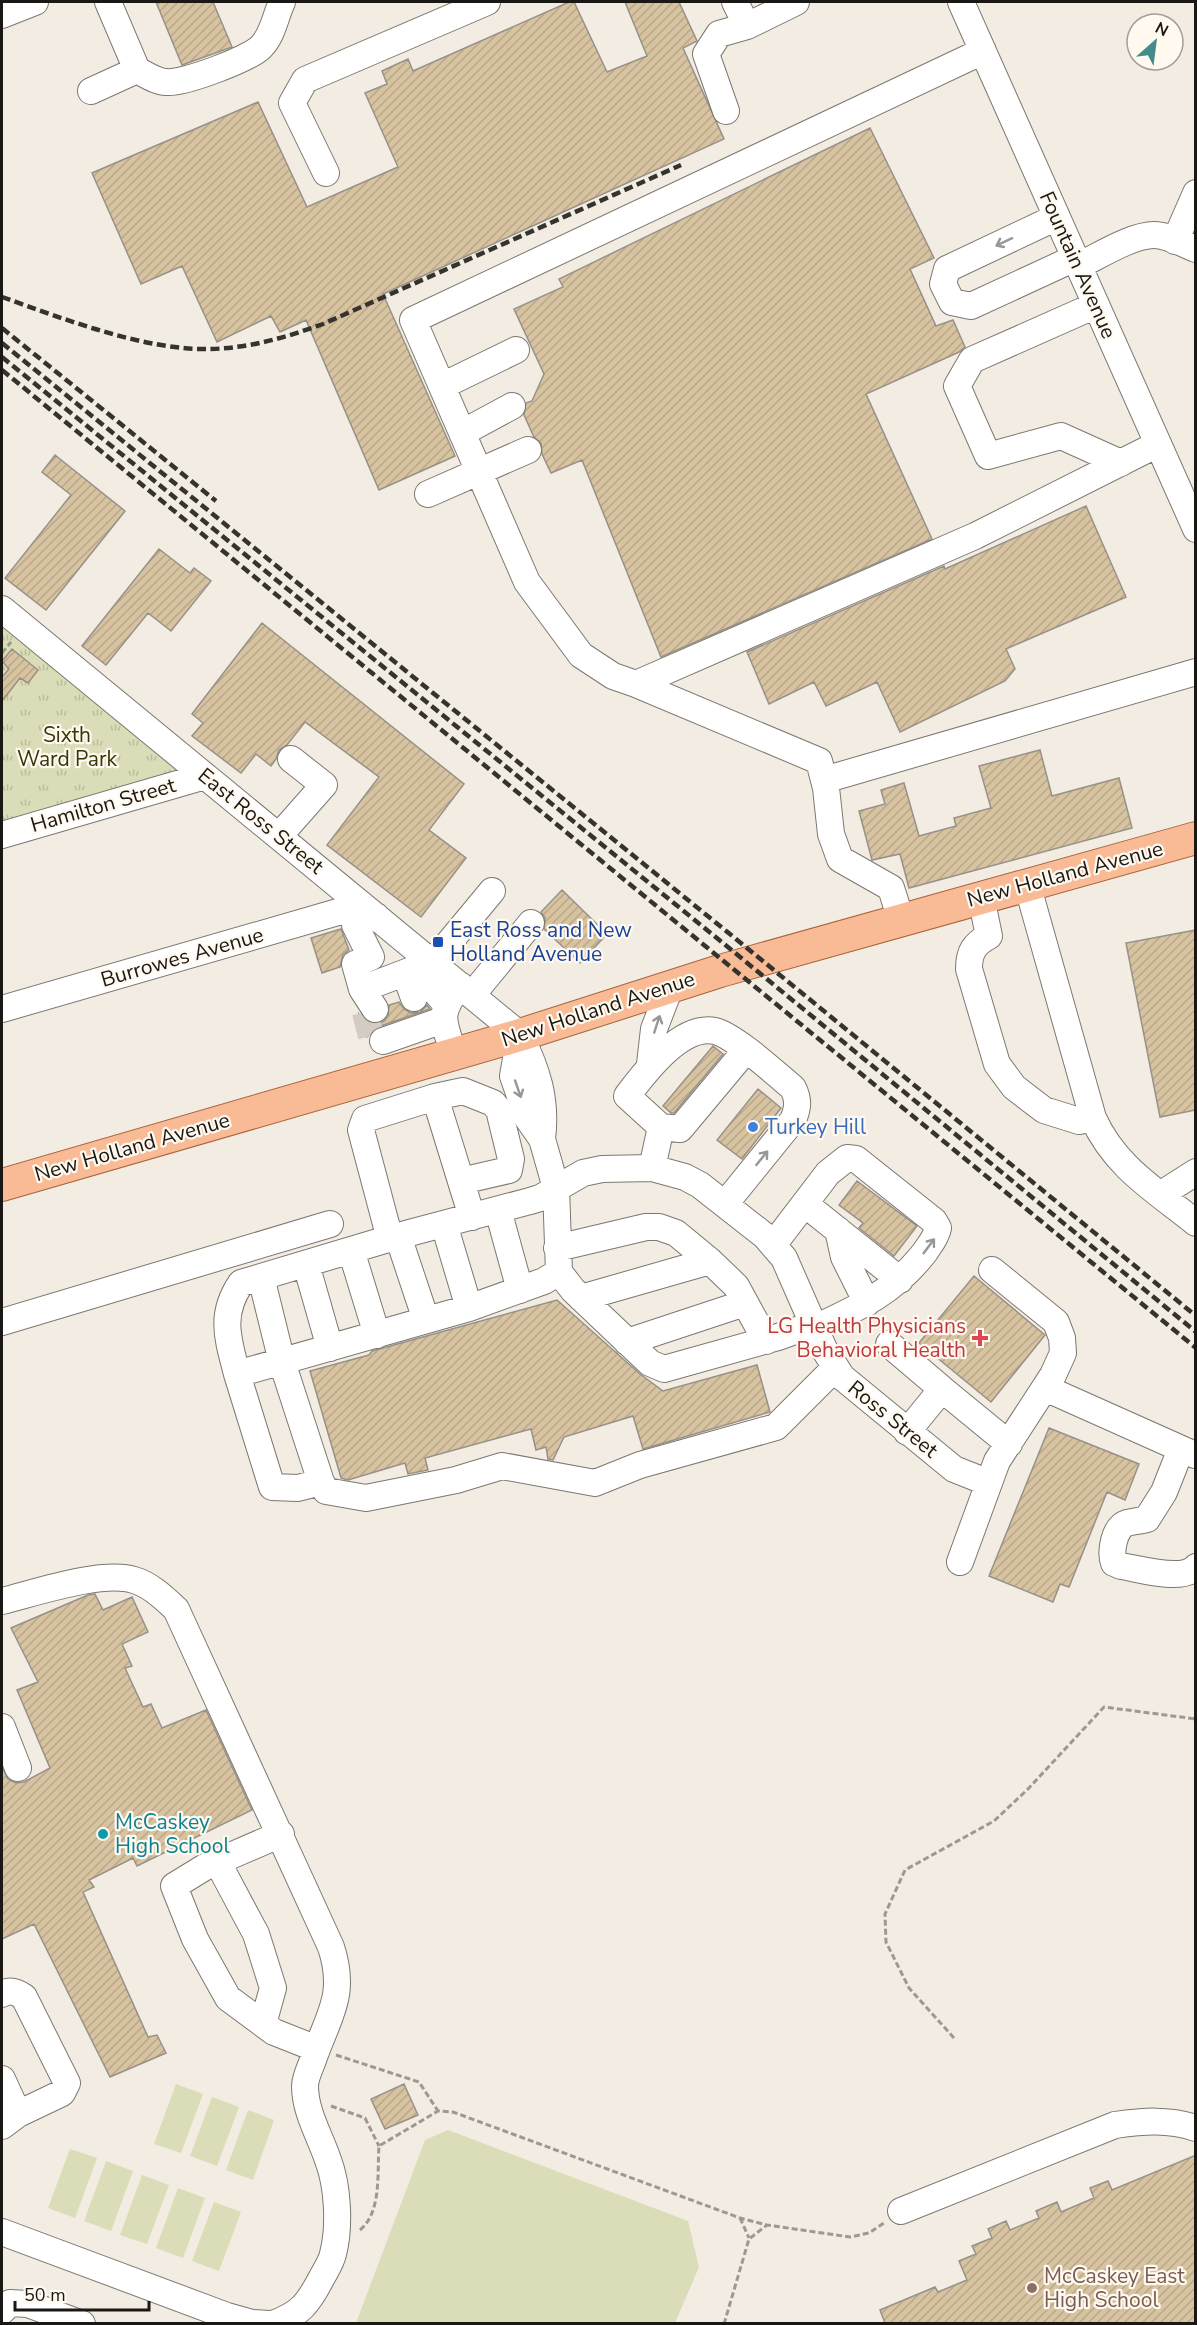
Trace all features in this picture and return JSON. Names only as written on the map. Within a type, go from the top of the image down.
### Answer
[{"type":"main road","name":"New Holland Avenue","points":[[2,1185],[377,1030],[454,1054],[520,1035],[671,985],[1196,838]]},
{"type":"street","points":[[2,15],[35,2]]},
{"type":"street","points":[[108,2],[137,70],[165,82],[198,76],[234,62],[260,48],[272,32],[282,2]]},
{"type":"street","points":[[326,173],[292,103],[305,80],[487,2]]},
{"type":"street","points":[[735,2],[747,26]]},
{"type":"street","points":[[726,111],[706,54],[719,34],[747,26],[796,2]]},
{"type":"street","name":"Fountain Avenue","points":[[961,2],[1196,529]]},
{"type":"street","points":[[901,920],[891,888],[840,859],[831,834],[824,780],[819,761],[613,676],[581,655],[527,582],[413,320],[983,51]]},
{"type":"street","points":[[92,91],[137,70]]},
{"type":"street","points":[[1057,217],[947,269],[943,284],[952,302],[971,306],[1146,236],[1156,235],[1185,245],[1196,193]]},
{"type":"street","points":[[1096,305],[972,360],[957,386],[988,456],[1061,436],[1121,463]]},
{"type":"street","points":[[442,386],[516,350]]},
{"type":"street","points":[[462,433],[512,406]]},
{"type":"street","points":[[636,684],[975,536],[1158,444]]},
{"type":"street","points":[[428,495],[528,450]]},
{"type":"street","name":"East Ross Street","points":[[2,609],[369,910],[418,968],[440,1007],[520,1035]]},
{"type":"street","points":[[824,780],[1196,672]]},
{"type":"street","points":[[279,836],[324,785],[291,759]]},
{"type":"street","name":"Hamilton Street","points":[[2,835],[205,776]]},
{"type":"street","points":[[1028,884],[1093,1118],[1118,1160],[1196,1223]]},
{"type":"street","points":[[377,1030],[418,968],[492,891]]},
{"type":"street","points":[[981,897],[989,936],[978,942],[973,949],[969,956],[969,969],[997,1064],[1014,1087],[1044,1110],[1079,1121],[1093,1118]]},
{"type":"street","points":[[369,910],[355,925],[371,957],[355,964],[377,1030]]},
{"type":"street","name":"Burrowes Avenue","points":[[2,1009],[369,910]]},
{"type":"street","points":[[377,1030],[440,1007],[531,923]]},
{"type":"street","points":[[418,968],[440,1007],[454,1054]]},
{"type":"street","points":[[650,1064],[654,1029],[671,985]]},
{"type":"street","points":[[725,1204],[793,1120],[798,1109],[797,1096],[793,1088],[746,1050],[731,1038],[716,1031],[702,1030],[688,1034],[650,1064],[627,1096],[661,1127],[680,1129],[746,1050]]},
{"type":"street","points":[[520,1035],[513,1076],[528,1119],[542,1139],[556,1188],[558,1260],[564,1281],[650,1363],[664,1369],[814,1326],[867,1304],[900,1280],[937,1236],[938,1228],[933,1221],[856,1159],[847,1158],[828,1173],[773,1245]]},
{"type":"street","points":[[426,1320],[394,1238],[362,1130],[365,1119],[463,1090],[493,1103],[499,1110],[511,1159],[509,1170],[461,1181]]},
{"type":"street","points":[[435,1097],[472,1217]]},
{"type":"street","points":[[652,1168],[661,1127]]},
{"type":"street","name":"Ross Street","points":[[321,1482],[298,1488],[272,1487],[225,1330],[233,1295],[241,1283],[540,1198],[591,1170],[652,1168],[685,1177],[700,1185],[773,1245],[791,1271],[835,1368],[856,1390],[954,1469],[989,1484]]},
{"type":"street","points":[[1160,1194],[1196,1173]]},
{"type":"street","points":[[805,1204],[900,1280]]},
{"type":"street","points":[[498,1210],[520,1290]]},
{"type":"street","points":[[2,1322],[330,1224]]},
{"type":"street","points":[[444,1224],[469,1308]]},
{"type":"street","points":[[237,1374],[469,1308],[520,1290],[544,1281],[558,1260],[646,1227],[659,1227],[676,1233],[710,1261],[736,1286],[766,1341]]},
{"type":"street","points":[[838,1230],[844,1257],[867,1304]]},
{"type":"street","points":[[351,1250],[376,1335]]},
{"type":"street","points":[[581,1298],[710,1261]]},
{"type":"street","points":[[306,1264],[330,1348]]},
{"type":"street","points":[[960,1562],[997,1461],[1045,1388],[1063,1353],[1062,1338],[1056,1322],[993,1270]]},
{"type":"street","points":[[261,1277],[282,1362],[321,1482],[326,1491],[366,1498],[456,1480],[502,1466],[595,1483],[640,1465],[776,1427],[835,1368]]},
{"type":"street","points":[[627,1342],[745,1304]]},
{"type":"street","points":[[889,1344],[1010,1444]]},
{"type":"street","points":[[1045,1388],[1188,1452],[1147,1518],[1125,1523],[1120,1528],[1111,1555],[1114,1563],[1121,1566],[1181,1575],[1194,1570]]},
{"type":"street","points":[[908,1432],[942,1389]]},
{"type":"street","points":[[2,1601],[96,1579],[134,1580],[158,1592],[176,1609],[281,1834],[337,1965],[334,2012],[321,2034],[305,2085],[310,2114],[329,2162],[338,2215],[333,2256],[303,2308],[290,2318],[271,2324],[252,2323],[227,2316],[2,2232]]},
{"type":"street","points":[[2,1727],[18,1768]]},
{"type":"street","points":[[281,1834],[217,1862],[174,1886],[195,1939],[228,1998],[274,2032],[317,2049]]},
{"type":"street","points":[[217,1862],[256,1934],[273,1988],[263,2024]]},
{"type":"street","points":[[2,1994],[6,1991],[16,1992],[24,1997],[67,2083],[62,2092],[10,2120],[2,2079]]},
{"type":"street","points":[[901,2211],[1115,2125],[1148,2120],[1177,2122],[1196,2128]]},
{"type":"street","points":[[2,2311],[10,2304],[28,2304],[41,2317],[82,2324]]},
{"type":"path","points":[[954,2038],[909,1988],[886,1942],[885,1914],[905,1870],[994,1821],[1029,1789],[1104,1707],[1196,1719]]},
{"type":"path","points":[[317,2049],[419,2082],[438,2111]]},
{"type":"path","points":[[307,2098],[365,2118],[379,2146],[375,2201],[368,2223],[360,2230]]},
{"type":"path","points":[[379,2146],[438,2111],[453,2112],[740,2218],[767,2225],[850,2237],[869,2233],[901,2211]]},
{"type":"path","points":[[740,2218],[749,2239]]},
{"type":"path","points":[[724,2324],[749,2239],[767,2225]]},
{"type":"green space","name":"Sixth Ward Park","points":[[2,609],[205,776],[2,835]]},
{"type":"green space","points":[[176,2084],[203,2094],[181,2153],[154,2144]]},
{"type":"green space","points":[[212,2097],[239,2107],[217,2166],[190,2156]]},
{"type":"green space","points":[[248,2110],[274,2120],[253,2180],[226,2170]]},
{"type":"green space","points":[[448,2130],[688,2221],[699,2267],[675,2323],[356,2323],[425,2140]]},
{"type":"green space","points":[[70,2149],[97,2158],[75,2218],[48,2208]]},
{"type":"green space","points":[[106,2161],[133,2171],[111,2231],[84,2221]]},
{"type":"green space","points":[[142,2175],[169,2185],[147,2244],[120,2235]]},
{"type":"green space","points":[[178,2188],[205,2198],[183,2258],[156,2248]]},
{"type":"green space","points":[[214,2202],[241,2212],[219,2271],[192,2261]]},
{"type":"building","points":[[156,2],[213,2],[232,47],[182,65]]},
{"type":"building","points":[[569,2],[574,2],[607,72],[647,56],[625,2],[679,2],[697,41],[683,48],[724,139],[383,294],[455,456],[379,490],[306,320],[280,332],[271,316],[217,342],[182,266],[141,284],[92,173],[258,102],[307,207],[398,167],[365,93],[387,84],[382,71],[408,59],[413,71]]},
{"type":"building","points":[[870,128],[934,258],[910,269],[936,326],[953,320],[965,347],[959,352],[866,394],[932,539],[661,657],[582,460],[551,473],[542,454],[541,443],[534,437],[524,415],[526,403],[532,401],[544,374],[514,309],[563,287],[559,279]]},
{"type":"building","points":[[55,455],[125,511],[46,610],[5,578],[71,495],[42,472]]},
{"type":"building","points":[[1086,506],[1126,597],[1006,649],[1015,669],[1005,681],[900,732],[877,682],[826,706],[814,682],[769,704],[747,652],[944,566],[945,569]]},
{"type":"building","points":[[159,549],[190,573],[194,568],[211,581],[171,631],[148,613],[106,665],[82,646]]},
{"type":"building","points":[[262,623],[464,784],[429,830],[466,858],[421,917],[327,845],[379,777],[305,722],[287,745],[279,750],[271,766],[256,754],[241,773],[192,736],[203,723],[192,714]]},
{"type":"building","points":[[12,649],[38,670],[28,683],[20,678],[2,701],[2,677],[9,669],[2,661]]},
{"type":"building","points":[[1040,750],[1052,796],[1119,778],[1132,828],[909,888],[900,854],[872,860],[859,811],[885,804],[881,790],[904,783],[919,836],[956,826],[954,818],[991,808],[979,766]]},
{"type":"building","points":[[562,890],[607,934],[580,963],[544,929],[545,918],[541,912]]},
{"type":"building","points":[[341,929],[349,950],[343,955],[340,967],[322,973],[311,938]]},
{"type":"building","points":[[1196,930],[1196,1110],[1160,1117],[1126,943]]},
{"type":"building","points":[[399,1002],[411,1013],[420,1012],[427,1005],[430,1009],[378,1027],[367,1037],[359,1014],[368,1022],[376,1024],[384,1021],[388,1016],[389,1005]]},
{"type":"building","points":[[713,1046],[723,1054],[674,1113],[671,1113],[663,1106]]},
{"type":"building","name":"Turkey Hill","points":[[758,1089],[781,1108],[742,1159],[717,1140]]},
{"type":"building","points":[[857,1181],[917,1226],[894,1256],[859,1228],[863,1223],[839,1205]]},
{"type":"building","points":[[974,1276],[1045,1335],[991,1402],[919,1343]]},
{"type":"building","points":[[557,1300],[640,1374],[663,1391],[757,1365],[770,1412],[643,1449],[633,1416],[564,1437],[553,1460],[548,1459],[546,1447],[536,1450],[531,1429],[425,1458],[428,1470],[408,1474],[405,1463],[348,1480],[341,1478],[310,1371],[369,1355],[372,1351]]},
{"type":"building","points":[[1049,1428],[1139,1464],[1125,1500],[1107,1492],[1069,1587],[1060,1584],[1053,1602],[989,1576]]},
{"type":"building","name":"McCaskey High School","points":[[95,1594],[103,1610],[132,1597],[148,1632],[122,1644],[132,1666],[125,1668],[143,1707],[151,1704],[162,1728],[206,1710],[252,1810],[137,1866],[133,1858],[89,1880],[94,1887],[83,1892],[148,2037],[157,2035],[166,2053],[110,2077],[34,1924],[2,1939],[2,1767],[8,1779],[16,1783],[24,1782],[50,1768],[17,1690],[38,1682],[11,1628]]},
{"type":"building","points":[[404,2084],[418,2115],[385,2129],[371,2099]]},
{"type":"building","points":[[1196,2155],[1196,2324],[885,2323],[880,2310],[935,2287],[938,2292],[967,2280],[959,2261],[976,2254],[972,2246],[992,2238],[988,2229],[1006,2221],[1010,2230],[1039,2218],[1036,2211],[1057,2202],[1061,2212],[1094,2198],[1090,2188],[1108,2181],[1112,2190]]},
{"type":"tunnel","points":[[365,1012],[371,1036]]},
{"type":"railway","points":[[2,297],[105,332],[160,345],[211,349],[254,344],[323,324],[681,165]]},
{"type":"railway","points":[[2,328],[216,501]]},
{"type":"railway","points":[[2,343],[1196,1316]]},
{"type":"railway","points":[[2,357],[723,943],[1196,1332]]},
{"type":"railway","points":[[2,370],[1196,1348]]},
{"type":"place","name":"East Ross and New Holland Avenue","points":[[438,942]]},
{"type":"place","name":"Turkey Hill","points":[[753,1127]]},
{"type":"place","name":"LG Health Physicians Behavioral Health","points":[[980,1338]]},
{"type":"place","name":"McCaskey High School","points":[[103,1834]]},
{"type":"place","name":"McCaskey East High School","points":[[1032,2288]]}]
